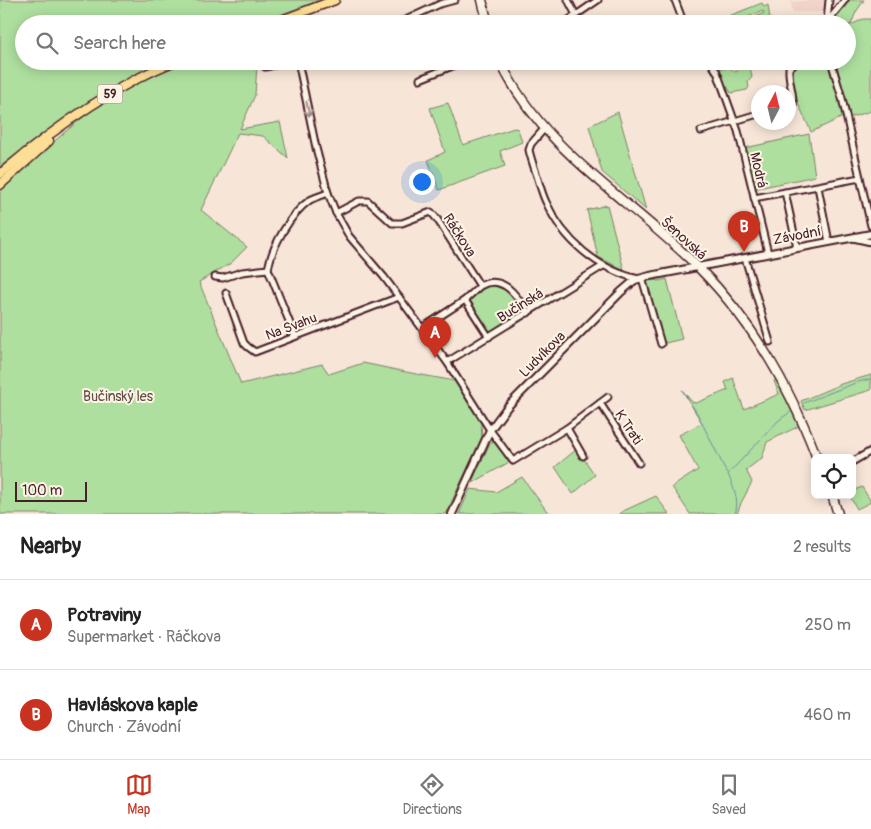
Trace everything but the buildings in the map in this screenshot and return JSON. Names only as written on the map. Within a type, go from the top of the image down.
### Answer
[{"type":"main road","points":[[295,15],[335,0]]},
{"type":"main road","points":[[482,0],[486,15]]},
{"type":"main road","name":"59","points":[[0,174],[43,140],[105,97],[135,79],[155,70]]},
{"type":"main road","name":"Šenovská","points":[[505,70],[523,102],[544,129],[578,162],[698,267],[735,309],[768,355],[796,407],[815,454]]},
{"type":"main road","name":"59","points":[[0,185],[75,118]]},
{"type":"main road","points":[[833,499],[838,514]]},
{"type":"street","points":[[416,15],[440,4],[455,0]]},
{"type":"street","points":[[568,0],[576,15],[598,0]]},
{"type":"street","points":[[675,0],[681,15]]},
{"type":"street","points":[[828,15],[829,0]]},
{"type":"street","points":[[833,15],[845,0]]},
{"type":"street","points":[[300,70],[316,148],[328,193],[336,213],[349,236],[399,297],[447,362],[490,430]]},
{"type":"street","points":[[420,79],[443,70]]},
{"type":"street","name":"Modrá","points":[[716,70],[735,120],[768,253]]},
{"type":"street","points":[[789,70],[789,85]]},
{"type":"street","points":[[834,70],[871,226]]},
{"type":"street","points":[[701,132],[751,116]]},
{"type":"street","points":[[544,129],[531,144],[529,150],[545,201],[556,220],[572,239],[604,266],[621,274],[640,278],[661,344]]},
{"type":"street","points":[[0,171],[12,164]]},
{"type":"street","points":[[754,198],[860,178]]},
{"type":"street","points":[[818,187],[829,242]]},
{"type":"street","points":[[785,192],[797,248]]},
{"type":"street","points":[[295,336],[268,269],[273,253],[292,218],[311,200],[328,193]]},
{"type":"street","name":"Ráčkova","points":[[336,213],[360,200],[368,201],[392,223],[402,223],[431,212],[480,286]]},
{"type":"street","name":"Závodní","points":[[698,267],[871,234]]},
{"type":"street","name":"Závodní","points":[[853,238],[871,242]]},
{"type":"street","points":[[745,258],[770,342]]},
{"type":"street","name":"Bučinská","points":[[447,362],[604,266]]},
{"type":"street","name":"Ludvíkova","points":[[452,513],[490,430],[508,406],[621,292],[640,278],[698,267]]},
{"type":"street","points":[[215,277],[223,278],[242,272],[268,269]]},
{"type":"street","points":[[422,328],[465,300],[480,286],[489,282],[502,284],[513,290],[528,313]]},
{"type":"street","name":"Na Svahu","points":[[226,293],[244,343],[255,352],[399,297]]},
{"type":"street","points":[[465,300],[489,337]]},
{"type":"street","name":"K Trati","points":[[490,430],[513,461],[567,428],[608,397]]},
{"type":"street","name":"K Trati","points":[[600,404],[639,463]]},
{"type":"street","points":[[567,428],[583,456]]},
{"type":"street","points":[[856,460],[871,452]]},
{"type":"shaded area","points":[[827,0],[826,12],[792,12],[791,2]]},
{"type":"green space","points":[[0,0],[321,0],[281,15],[15,15],[15,70],[145,70],[84,105],[0,167]]},
{"type":"green space","points":[[849,0],[864,0],[855,15],[837,15]]},
{"type":"green space","points":[[762,3],[764,7],[768,5],[769,15],[760,15],[764,13],[763,11],[753,15],[732,15]]},
{"type":"green space","points":[[863,19],[871,19],[871,111],[848,118],[838,70],[856,70],[856,22]]},
{"type":"green space","name":"Bučinský les","points":[[166,70],[257,70],[255,95],[240,129],[280,122],[288,158],[263,136],[238,133],[201,210],[247,247],[231,263],[199,282],[241,384],[322,364],[329,374],[363,363],[455,381],[481,423],[482,437],[446,514],[0,514],[0,192],[47,147],[89,112],[130,87]]},
{"type":"green space","points":[[720,70],[733,70],[736,72],[738,70],[751,70],[752,77],[748,82],[749,87],[747,90],[731,93],[727,86],[723,85]]},
{"type":"green space","points":[[792,70],[832,70],[845,116],[811,132],[796,97],[796,85],[792,85]]},
{"type":"green space","points":[[448,103],[463,145],[514,128],[518,129],[522,142],[500,151],[505,166],[439,190],[428,160],[445,152],[430,108]]},
{"type":"green space","points":[[618,112],[646,210],[602,172],[589,126]]},
{"type":"green space","points":[[809,134],[815,176],[754,189],[745,148]]},
{"type":"green space","points":[[607,205],[624,270],[598,257],[587,210]]},
{"type":"green space","points":[[667,279],[682,339],[661,344],[644,280],[658,281]]},
{"type":"green space","points":[[492,285],[510,292],[522,311],[489,332],[470,300],[484,287]]},
{"type":"green space","points":[[871,375],[871,390],[805,410],[801,401],[841,384]]},
{"type":"green space","points":[[733,378],[744,409],[779,394],[774,381],[777,380],[799,426],[767,442],[762,458],[746,470],[752,482],[737,514],[690,514],[672,487],[698,470],[679,435],[702,423],[682,390],[692,402],[696,403],[728,390],[725,382]]},
{"type":"green space","points":[[498,442],[511,461],[471,484],[490,443]]},
{"type":"green space","points":[[577,449],[595,475],[573,494],[555,467]]},
{"type":"green space","points":[[522,477],[549,514],[459,514],[470,489],[496,492]]},
{"type":"green space","points":[[862,487],[871,502],[857,509],[851,499],[856,499],[856,489]]},
{"type":"green space","points":[[656,496],[669,514],[619,514],[621,512]]},
{"type":"waterway","points":[[804,403],[858,382],[871,379]]},
{"type":"waterway","points":[[682,390],[697,413],[727,473]]},
{"type":"waterway","points":[[735,514],[737,504],[728,474],[778,421],[790,412]]},
{"type":"place","name":"Havláskova kaple","points":[[744,252]]},
{"type":"place","name":"Potraviny","points":[[435,358]]}]
